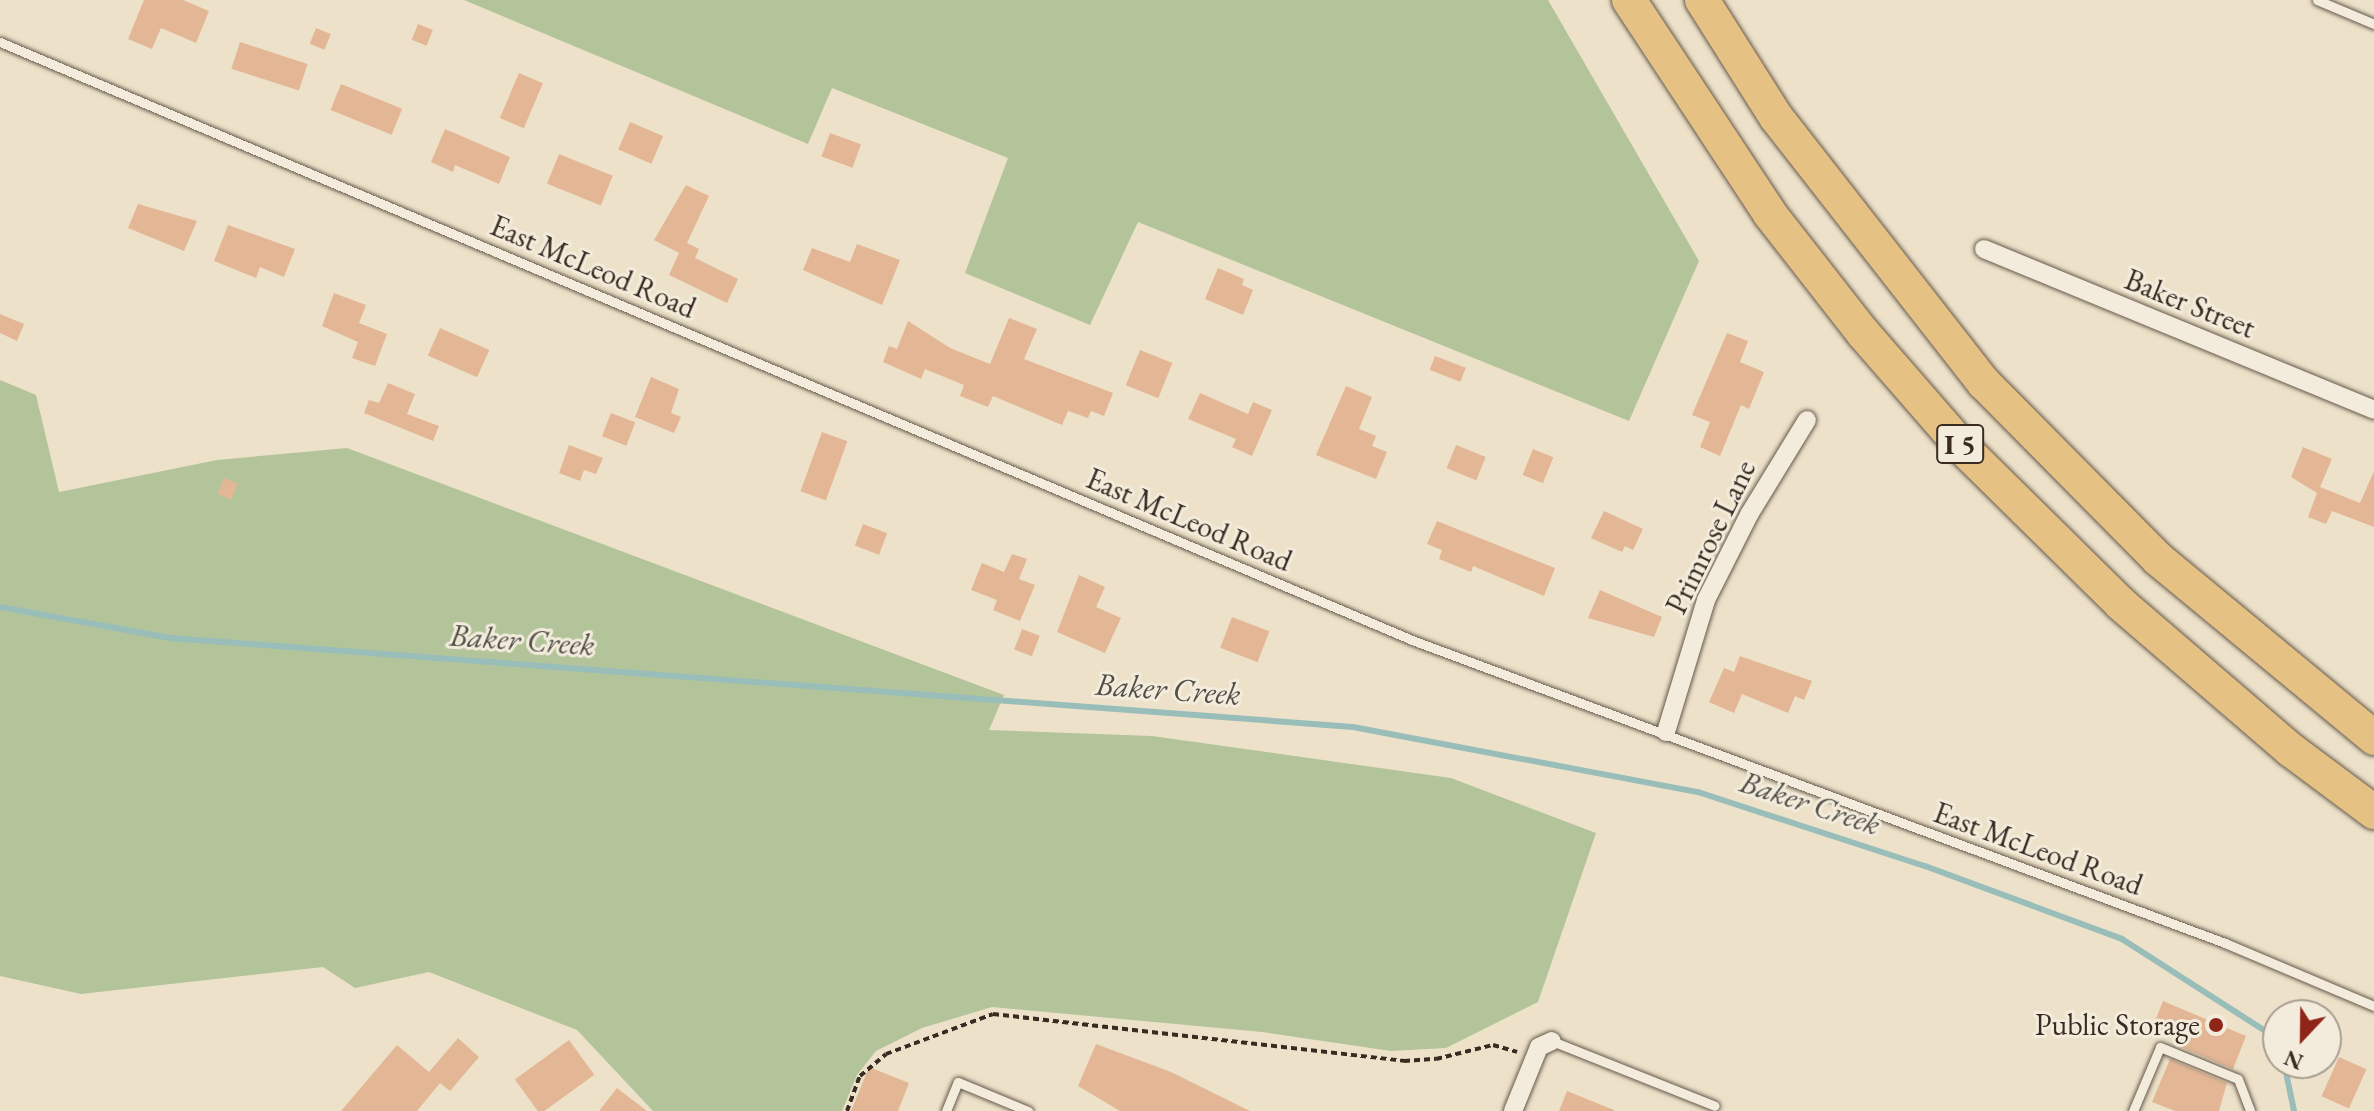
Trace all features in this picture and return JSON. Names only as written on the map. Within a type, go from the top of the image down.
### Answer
[{"type":"highway","name":"I 5","points":[[1629,0],[1770,214],[1863,333],[1962,447],[2143,623],[2291,750],[2374,812]]},
{"type":"highway","name":"I 5","points":[[1702,0],[1776,117],[1984,383],[2158,559],[2374,738]]},
{"type":"street","name":"Baker Street","points":[[1984,249],[2374,410]]},
{"type":"street","name":"Primrose Lane","points":[[1666,732],[1706,600],[1750,513],[1807,420]]},
{"type":"street","points":[[1513,1111],[1539,1047],[1552,1041]]},
{"type":"lane","points":[[2317,0],[2374,24]]},
{"type":"lane","name":"East McLeod Road","points":[[0,42],[1412,640],[1666,732],[2225,943],[2374,1006]]},
{"type":"lane","points":[[1552,1041],[1715,1106]]},
{"type":"lane","points":[[2135,1110],[2160,1047],[2238,1079],[2250,1111]]},
{"type":"lane","points":[[946,1111],[958,1082],[1028,1111]]},
{"type":"path","points":[[847,1111],[860,1076],[886,1054],[993,1014],[1404,1061],[1436,1059],[1493,1045],[1534,1059]]},
{"type":"green space","points":[[464,0],[1548,0],[1699,261],[1629,421],[1138,222],[1090,325],[965,273],[1008,158],[832,88],[808,144]]},
{"type":"green space","points":[[0,380],[36,395],[59,492],[217,460],[347,448],[1004,695],[989,730],[1152,736],[1451,778],[1596,833],[1538,1002],[1446,1048],[1391,1051],[1262,1032],[992,1007],[922,1028],[876,1051],[857,1075],[842,1111],[653,1111],[577,1030],[429,972],[355,988],[323,967],[81,994],[0,976]]},
{"type":"building","points":[[144,0],[183,0],[209,11],[196,43],[161,28],[152,49],[128,39]]},
{"type":"building","points":[[418,24],[433,30],[426,46],[412,40]]},
{"type":"building","points":[[316,28],[331,34],[324,50],[310,44]]},
{"type":"building","points":[[240,42],[308,64],[299,91],[231,69]]},
{"type":"building","points":[[519,73],[543,83],[524,128],[500,118]]},
{"type":"building","points":[[341,84],[402,109],[392,135],[331,110]]},
{"type":"building","points":[[630,122],[663,136],[651,164],[618,150]]},
{"type":"building","points":[[445,129],[510,157],[499,184],[455,165],[453,172],[431,162]]},
{"type":"building","points":[[830,133],[861,144],[852,168],[821,156]]},
{"type":"building","points":[[559,154],[613,176],[601,205],[547,184]]},
{"type":"building","points":[[686,185],[709,196],[687,243],[699,249],[695,258],[738,279],[727,303],[669,275],[679,253],[654,240]]},
{"type":"building","points":[[138,204],[197,221],[184,251],[128,228]]},
{"type":"building","points":[[228,225],[295,249],[284,277],[260,267],[256,278],[214,261]]},
{"type":"building","points":[[857,244],[900,260],[882,305],[803,270],[812,248],[850,262]]},
{"type":"building","points":[[1218,268],[1244,279],[1242,285],[1253,290],[1243,315],[1205,299]]},
{"type":"building","points":[[334,293],[366,305],[359,323],[387,334],[375,366],[352,358],[358,342],[322,326]]},
{"type":"building","points":[[0,314],[24,324],[17,341],[0,333]]},
{"type":"building","points":[[1009,318],[1037,329],[1024,359],[1113,393],[1104,416],[1091,411],[1088,418],[1068,411],[1062,425],[993,396],[988,407],[960,396],[964,385],[925,369],[921,379],[883,362],[889,346],[897,349],[908,321],[950,348],[990,364]]},
{"type":"building","points":[[440,328],[489,350],[477,377],[428,355]]},
{"type":"building","points":[[1727,333],[1748,341],[1740,362],[1764,372],[1749,409],[1741,405],[1720,456],[1700,447],[1710,422],[1692,415]]},
{"type":"building","points":[[1140,350],[1172,363],[1158,398],[1126,385]]},
{"type":"building","points":[[1435,356],[1466,368],[1460,382],[1430,370]]},
{"type":"building","points":[[651,377],[679,389],[671,413],[681,417],[674,433],[635,417]]},
{"type":"building","points":[[388,383],[415,394],[407,414],[439,426],[433,441],[364,413],[369,400],[379,403]]},
{"type":"building","points":[[1346,386],[1372,397],[1359,429],[1376,436],[1372,446],[1387,452],[1376,479],[1316,455]]},
{"type":"building","points":[[1200,393],[1248,414],[1253,402],[1272,410],[1252,456],[1232,447],[1236,439],[1188,419]]},
{"type":"building","points":[[611,413],[635,422],[626,446],[602,436]]},
{"type":"building","points":[[822,432],[847,441],[826,500],[800,491]]},
{"type":"building","points":[[569,445],[603,458],[596,474],[584,470],[580,481],[559,473]]},
{"type":"building","points":[[1456,445],[1486,457],[1476,480],[1447,468]]},
{"type":"building","points":[[2303,447],[2332,459],[2320,487],[2360,503],[2374,471],[2374,527],[2332,511],[2326,524],[2308,517],[2317,493],[2291,477]]},
{"type":"building","points":[[1533,449],[1553,457],[1543,483],[1523,475]]},
{"type":"building","points":[[224,478],[238,484],[231,500],[217,494]]},
{"type":"building","points":[[1604,511],[1643,529],[1633,550],[1625,546],[1622,552],[1591,538]]},
{"type":"building","points":[[1437,521],[1555,568],[1544,596],[1473,566],[1471,572],[1439,559],[1442,550],[1427,544]]},
{"type":"building","points":[[863,524],[887,533],[879,555],[855,545]]},
{"type":"building","points":[[1012,554],[1027,559],[1019,579],[1035,585],[1020,621],[993,610],[997,600],[971,590],[982,563],[1004,572]]},
{"type":"building","points":[[1079,575],[1105,587],[1096,607],[1121,618],[1105,653],[1057,632]]},
{"type":"building","points":[[1600,590],[1662,617],[1654,637],[1588,618]]},
{"type":"building","points":[[1232,617],[1269,631],[1258,662],[1220,648]]},
{"type":"building","points":[[1022,629],[1040,636],[1032,656],[1014,650]]},
{"type":"building","points":[[1740,656],[1812,681],[1804,700],[1795,696],[1788,713],[1742,694],[1734,713],[1709,702],[1724,668],[1734,672]]},
{"type":"building","points":[[2163,1001],[2246,1036],[2233,1069],[2176,1045],[2179,1037],[2153,1026]]},
{"type":"building","points":[[458,1038],[479,1057],[450,1091],[440,1083],[417,1111],[341,1111],[397,1045],[429,1072]]},
{"type":"building","points":[[569,1040],[594,1075],[544,1111],[538,1111],[515,1079]]},
{"type":"building","points":[[1096,1044],[1171,1072],[1250,1111],[1120,1111],[1078,1086]]},
{"type":"building","points":[[2342,1058],[2366,1069],[2349,1108],[2322,1096],[2329,1079],[2342,1079]]},
{"type":"building","points":[[2170,1059],[2227,1083],[2219,1111],[2175,1111],[2152,1102]]},
{"type":"building","points":[[869,1067],[909,1083],[898,1111],[851,1111]]},
{"type":"building","points":[[617,1088],[647,1111],[599,1111]]},
{"type":"building","points":[[1567,1091],[1614,1110],[1614,1111],[1559,1111]]},
{"type":"waterway","name":"Baker Creek","points":[[0,607],[170,638],[1353,727],[1698,792],[1925,866],[2122,939],[2262,1029]]},
{"type":"waterway","name":"Baker Creek","points":[[2287,1079],[2294,1111]]},
{"type":"place","name":"Public Storage","points":[[2216,1025]]}]
